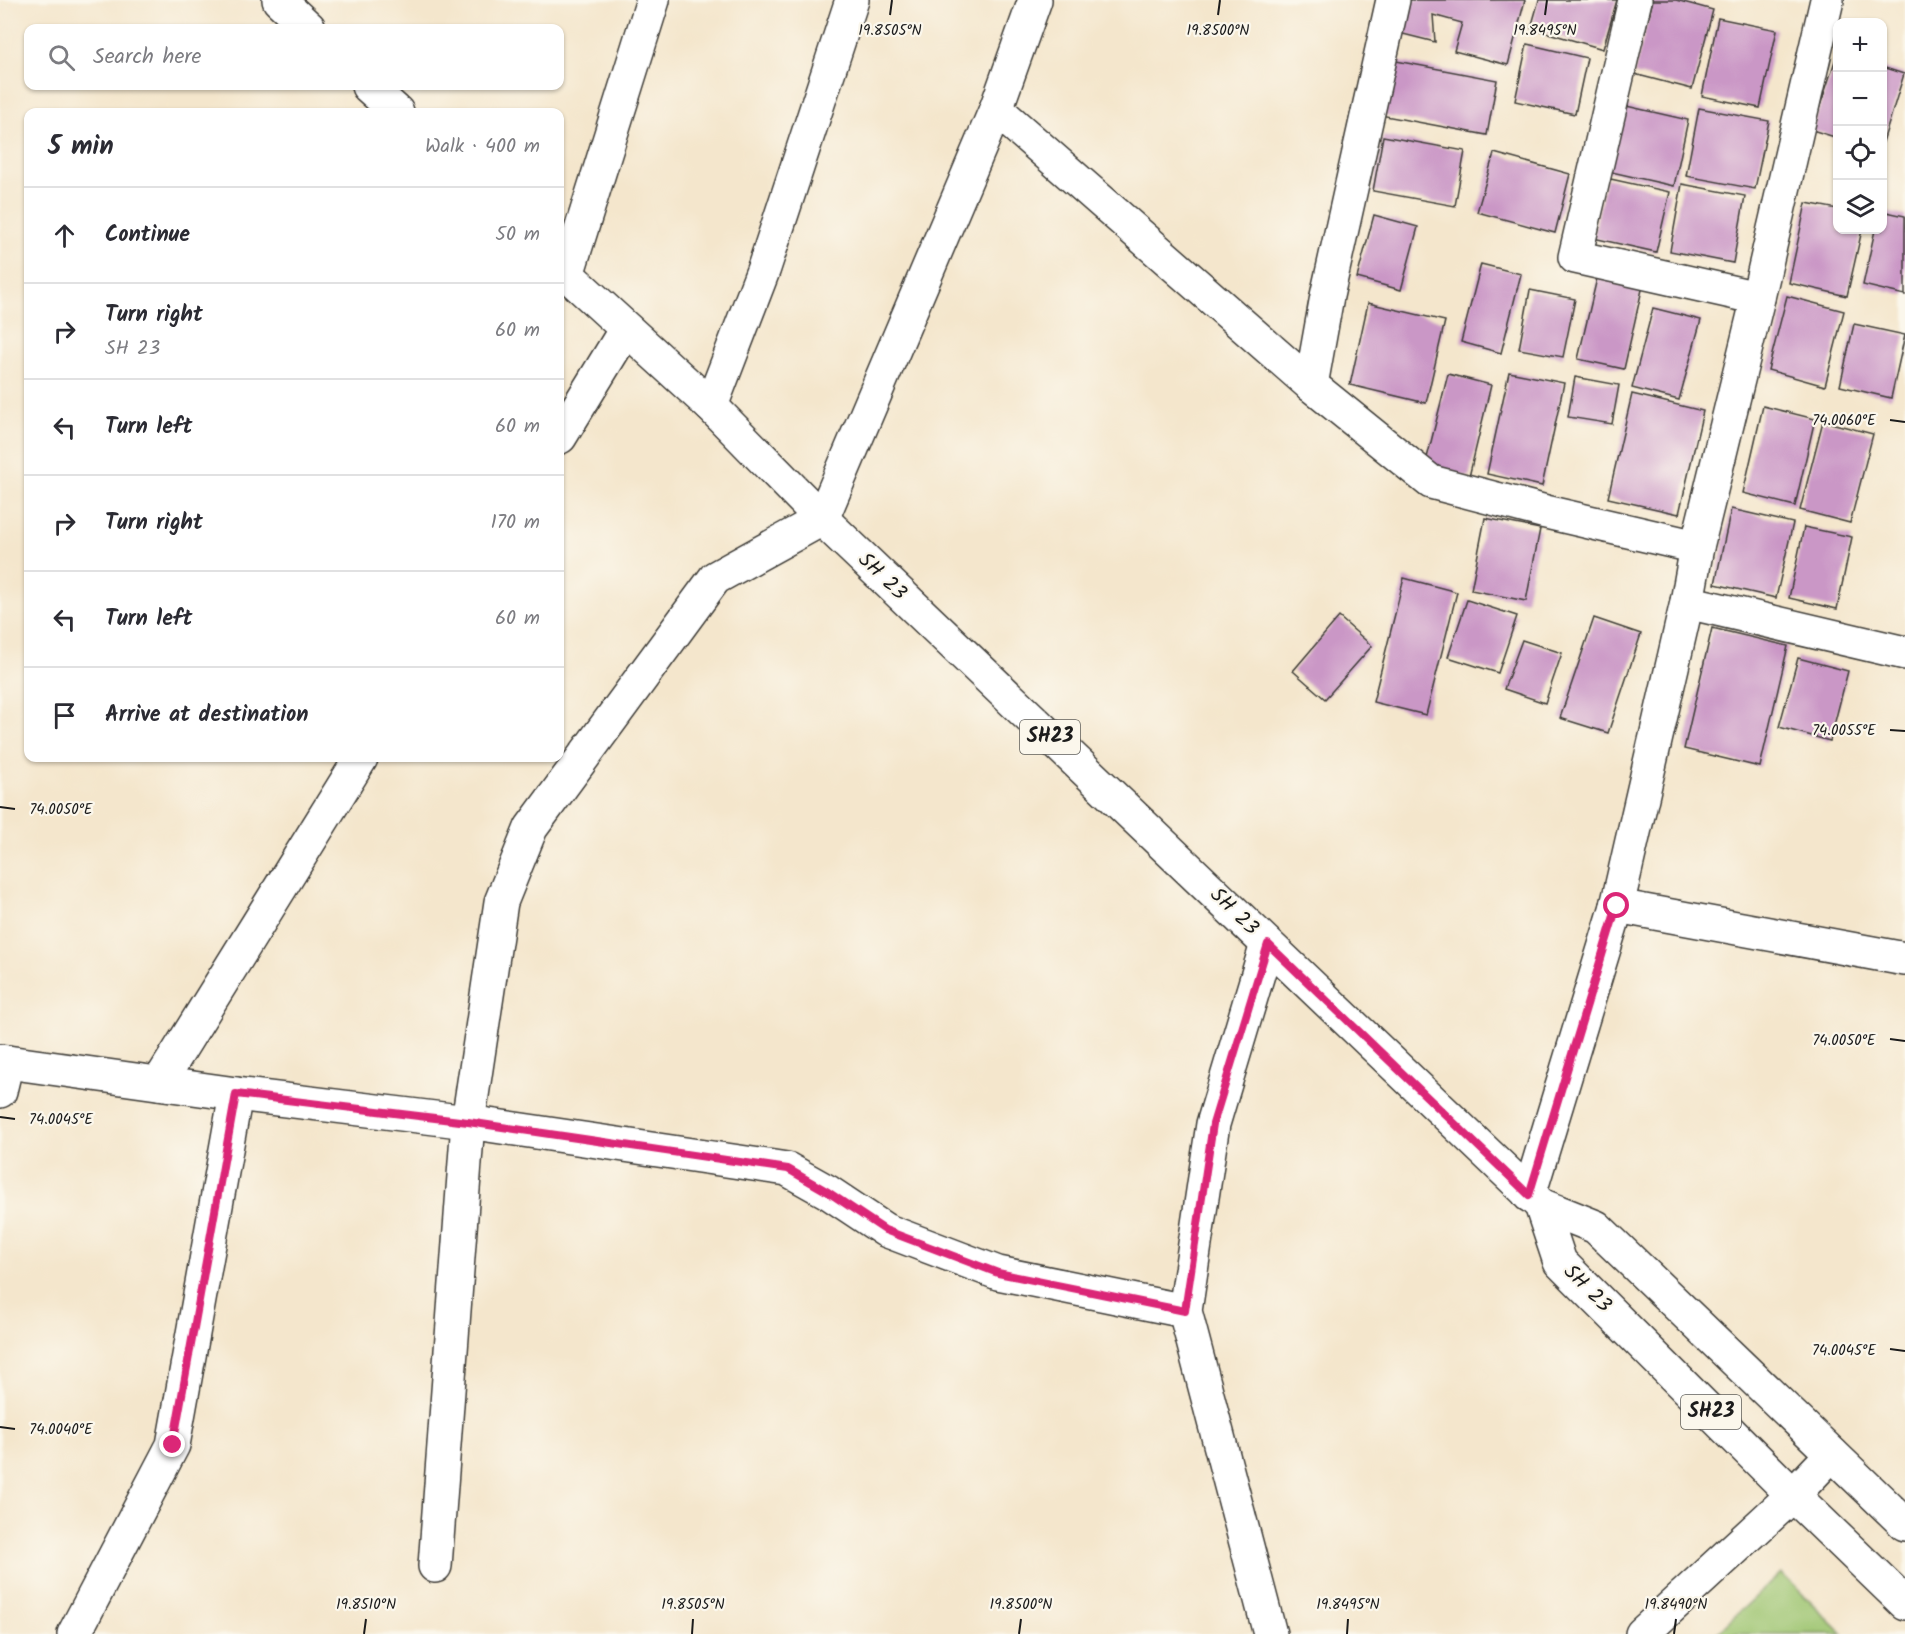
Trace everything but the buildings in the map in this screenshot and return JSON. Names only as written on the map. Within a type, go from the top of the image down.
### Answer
[{"type":"street","points":[[279,0],[305,24]]},
{"type":"street","points":[[564,268],[653,0]]},
{"type":"street","points":[[711,406],[764,268],[852,0]]},
{"type":"street","points":[[435,1566],[468,1122],[501,902],[531,828],[714,579],[822,519],[996,109],[1035,0]]},
{"type":"street","points":[[1311,385],[1327,296],[1393,0]]},
{"type":"street","points":[[1635,0],[1575,256],[1758,298]]},
{"type":"street","points":[[1827,0],[1697,547],[1687,602],[1617,906],[1535,1200],[1596,1227],[1905,1524]]},
{"type":"street","points":[[372,90],[393,108]]},
{"type":"street","points":[[996,109],[1311,385],[1431,482],[1546,512],[1697,547]]},
{"type":"street","name":"SH 23","points":[[564,272],[711,406],[822,519],[1535,1200],[1560,1262],[1793,1495],[1905,1603]]},
{"type":"street","points":[[564,430],[626,329]]},
{"type":"street","points":[[1687,602],[1905,654]]},
{"type":"street","points":[[159,1083],[359,762]]},
{"type":"street","points":[[1617,906],[1905,959]]},
{"type":"street","points":[[1268,944],[1213,1124],[1185,1311],[1270,1634]]},
{"type":"street","points":[[2,1071],[159,1083],[468,1122],[788,1169],[828,1192],[885,1230],[998,1273],[1185,1311]]},
{"type":"street","points":[[74,1634],[173,1445],[236,1094]]},
{"type":"street","points":[[1636,1338],[1675,1302]]},
{"type":"street","points":[[1642,1634],[1793,1495],[1832,1454]]},
{"type":"green space","points":[[1781,1573],[1843,1634],[1716,1634]]},
{"type":"route","points":[[173,1445],[236,1094],[468,1122],[788,1169],[828,1192],[885,1230],[998,1273],[1185,1311],[1213,1124],[1268,944],[1529,1195],[1617,906]]}]
